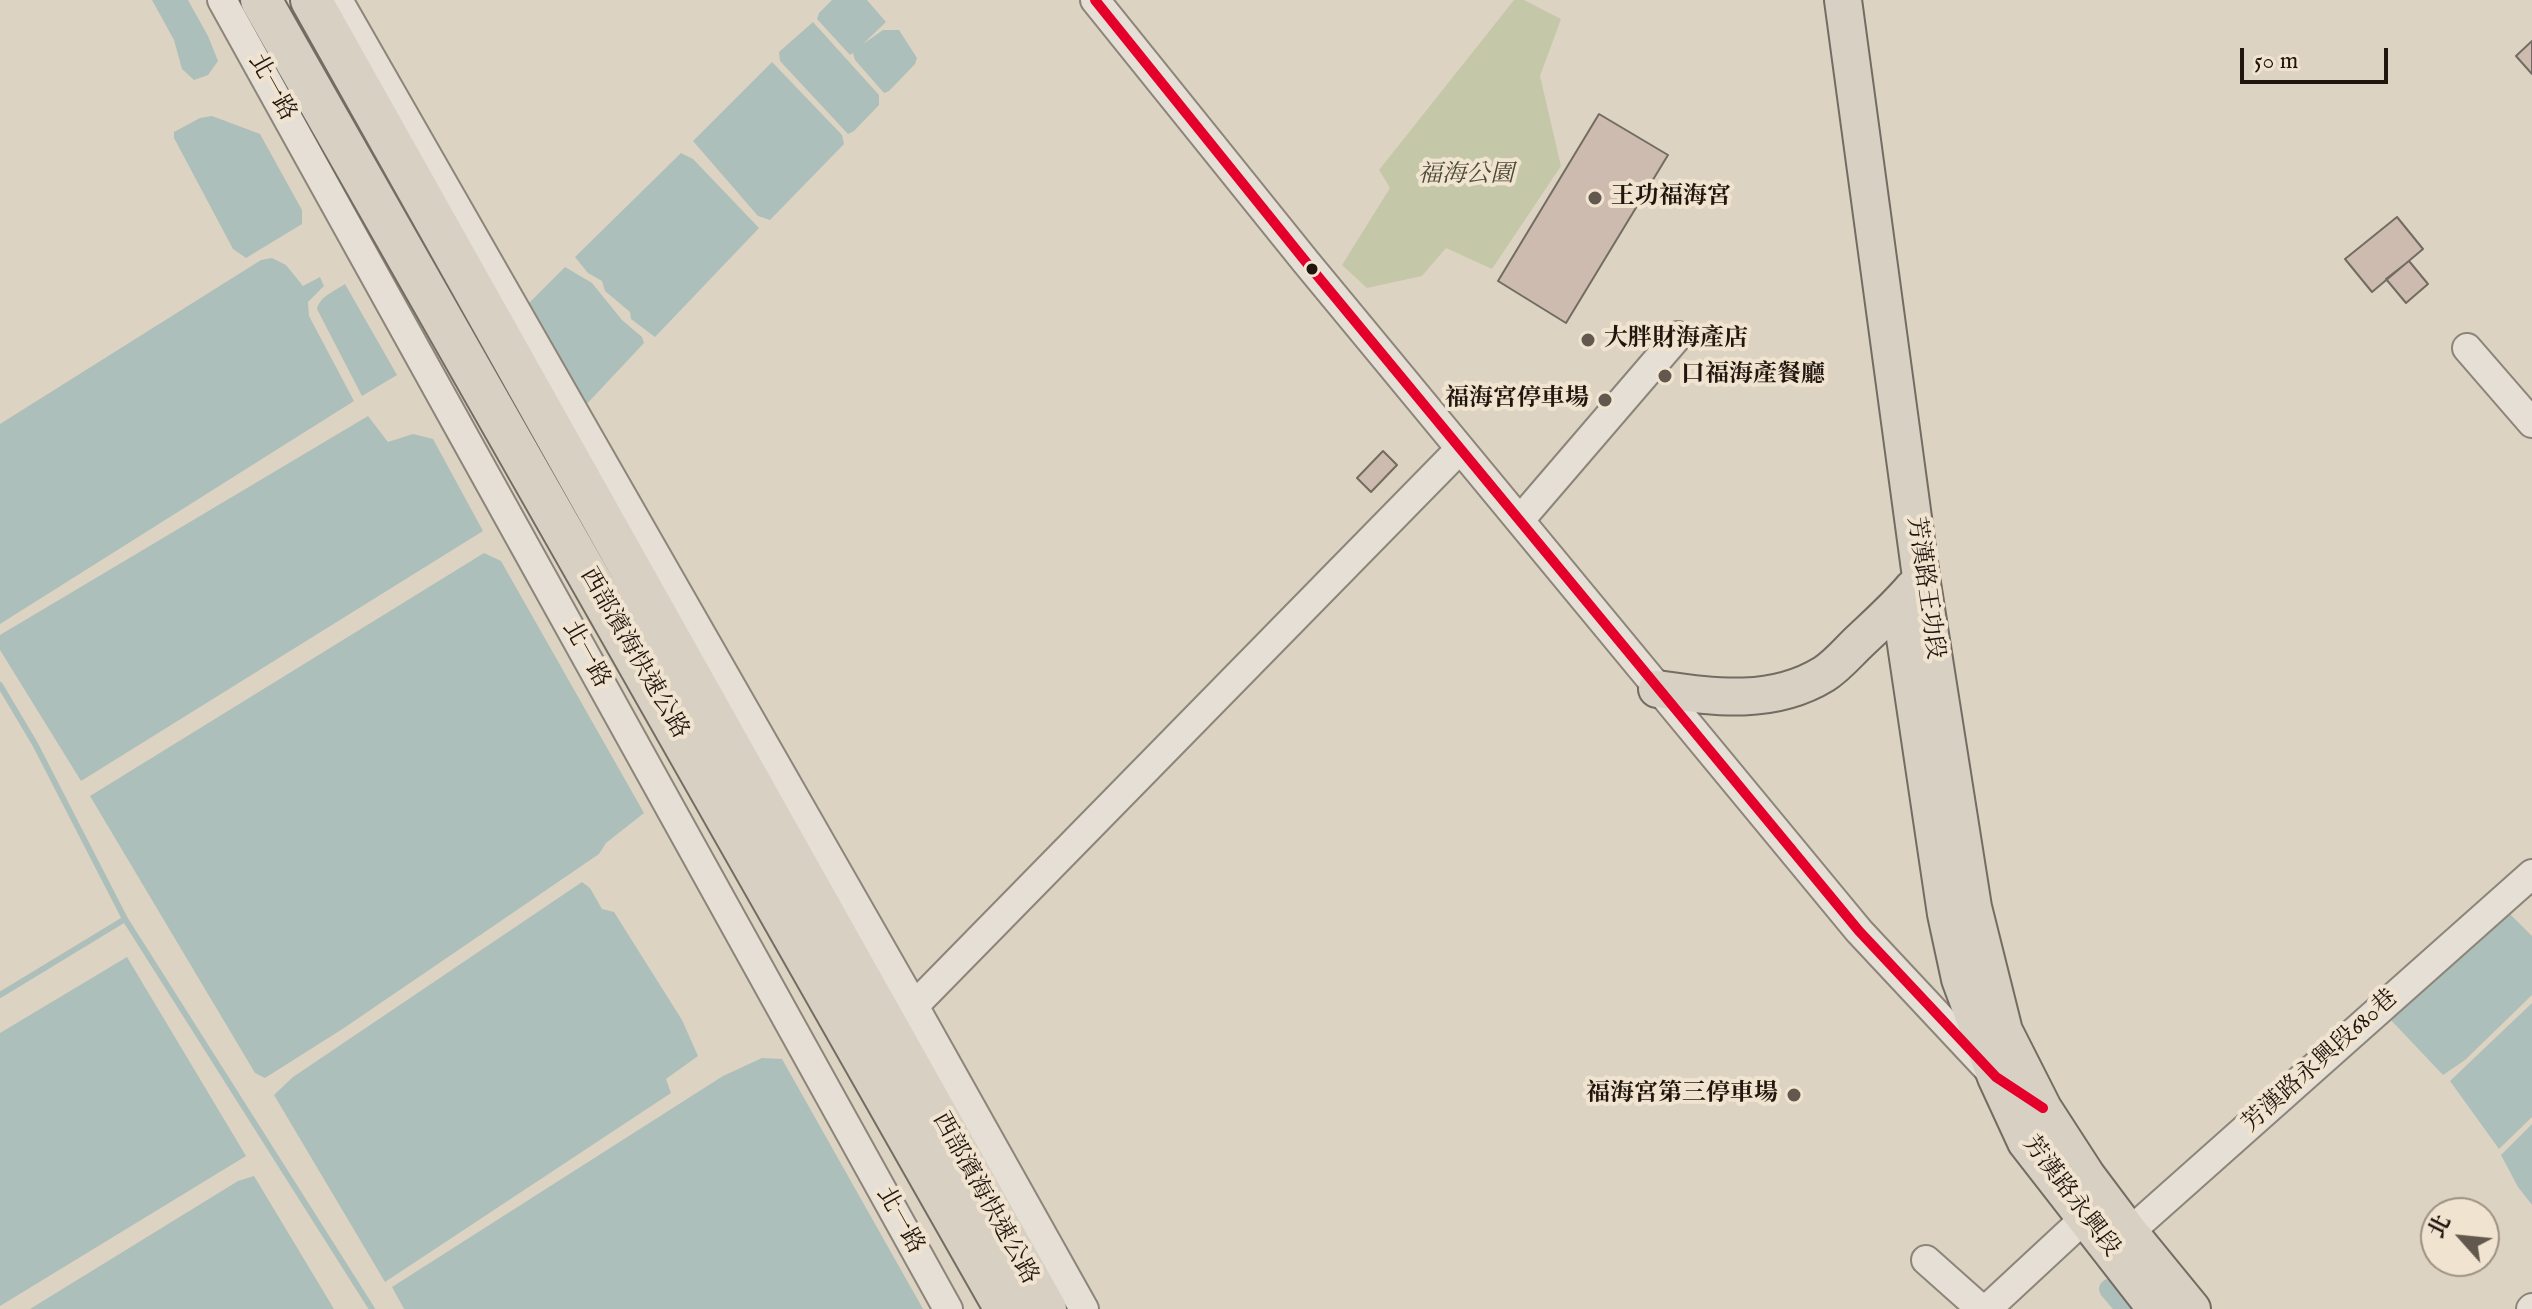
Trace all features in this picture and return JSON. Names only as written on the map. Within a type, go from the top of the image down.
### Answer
[{"type":"highway","name":"西部濱海快速公路","points":[[261,0],[1005,1309]]},
{"type":"highway","name":"西部濱海快速公路","points":[[311,0],[1046,1309]]},
{"type":"main road","name":"芳漢路王功段","points":[[1819,0],[1911,590],[1973,907],[2004,1031],[2043,1108]]},
{"type":"main road","name":"芳漢路王功段","points":[[1843,0],[1946,914],[1960,979],[1996,1077]]},
{"type":"main road","points":[[1657,689],[1719,698],[1758,697],[1791,689],[1826,673],[1911,590]]},
{"type":"main road","name":"芳漢路永興段","points":[[1996,1077],[2026,1142],[2085,1218],[2119,1241],[2192,1309]]},
{"type":"main road","name":"芳漢路永興段","points":[[2043,1108],[2087,1176],[2156,1309]]},
{"type":"street","name":"北一路","points":[[222,0],[948,1309]]},
{"type":"street","points":[[338,0],[1084,1309]]},
{"type":"street","points":[[1095,0],[1460,449],[1859,931],[1996,1077],[2043,1108]]},
{"type":"street","points":[[1520,520],[1678,336]]},
{"type":"street","points":[[2467,348],[2532,423]]},
{"type":"street","points":[[914,1006],[1460,449]]},
{"type":"street","name":"芳漢路永興段680巷","points":[[2119,1241],[2532,874]]},
{"type":"street","points":[[1926,1260],[1984,1309],[2085,1218]]},
{"type":"green space","name":"福海公園","points":[[1514,0],[1524,0],[1561,19],[1540,76],[1561,166],[1492,269],[1446,248],[1422,276],[1367,288],[1342,265],[1390,188],[1379,170]]},
{"type":"shaded area","points":[[152,0],[188,0],[218,61],[208,75],[194,80],[182,69],[174,40]]},
{"type":"shaded area","points":[[832,0],[867,0],[886,22],[863,44],[883,30],[899,30],[917,58],[889,91],[884,93],[855,60],[853,53],[850,55],[817,19]]},
{"type":"shaded area","points":[[813,22],[879,95],[879,105],[848,134],[780,61],[779,52]]},
{"type":"shaded area","points":[[772,62],[842,135],[844,144],[770,220],[758,216],[693,141]]},
{"type":"shaded area","points":[[212,116],[260,134],[302,210],[302,224],[246,258],[233,249],[174,138],[174,132],[200,118]]},
{"type":"shaded area","points":[[681,153],[693,159],[759,228],[655,337],[631,319],[630,312],[605,291],[602,281],[588,273],[575,257]]},
{"type":"shaded area","points":[[272,258],[286,265],[303,286],[320,277],[324,286],[308,302],[309,316],[354,401],[0,624],[0,424],[261,260]]},
{"type":"shaded area","points":[[565,267],[592,283],[622,320],[642,337],[644,343],[583,408],[526,306]]},
{"type":"shaded area","points":[[345,284],[397,375],[362,396],[317,309],[325,297]]},
{"type":"shaded area","points":[[368,416],[388,442],[413,434],[433,439],[483,531],[81,781],[0,650],[0,635]]},
{"type":"shaded area","points":[[484,553],[501,561],[644,813],[606,843],[599,854],[344,1028],[265,1078],[255,1073],[90,796]]},
{"type":"shaded area","points":[[582,882],[590,888],[602,909],[614,912],[682,1020],[698,1056],[666,1079],[671,1093],[385,1282],[274,1095],[293,1077]]},
{"type":"shaded area","points":[[2507,911],[2532,936],[2532,995],[2465,1060],[2443,1075],[2389,1018]]},
{"type":"shaded area","points":[[127,957],[246,1156],[0,1306],[0,1033]]},
{"type":"shaded area","points":[[2532,1003],[2532,1117],[2499,1149],[2450,1081]]},
{"type":"shaded area","points":[[762,1058],[782,1059],[923,1309],[404,1309],[392,1287],[723,1076]]},
{"type":"shaded area","points":[[2532,1124],[2532,1205],[2518,1187],[2501,1155]]},
{"type":"shaded area","points":[[254,1176],[334,1309],[30,1309],[238,1181]]},
{"type":"building","points":[[2532,41],[2532,74],[2516,56]]},
{"type":"building","name":"王功福海宮","points":[[1599,114],[1668,155],[1566,323],[1498,281]]},
{"type":"building","points":[[2397,217],[2423,249],[2372,292],[2345,259]]},
{"type":"building","points":[[2409,261],[2428,284],[2406,303],[2386,279]]},
{"type":"building","points":[[1383,451],[1397,465],[1371,492],[1357,478]]},
{"type":"waterway","points":[[0,685],[35,744],[125,919],[372,1309]]},
{"type":"waterway","points":[[0,995],[125,919]]},
{"type":"waterway","points":[[2109,1289],[2126,1309]]},
{"type":"transit line","points":[[1095,0],[1306,262],[1859,931],[1996,1077],[2043,1108]]},
{"type":"place","name":"王功福海宮","points":[[1595,198]]},
{"type":"place","name":"大胖財海產店","points":[[1588,340]]},
{"type":"place","name":"口福海產餐廳","points":[[1665,376]]},
{"type":"place","name":"福海宮停車場","points":[[1605,400]]},
{"type":"place","name":"福海宮第三停車場","points":[[1794,1095]]}]
